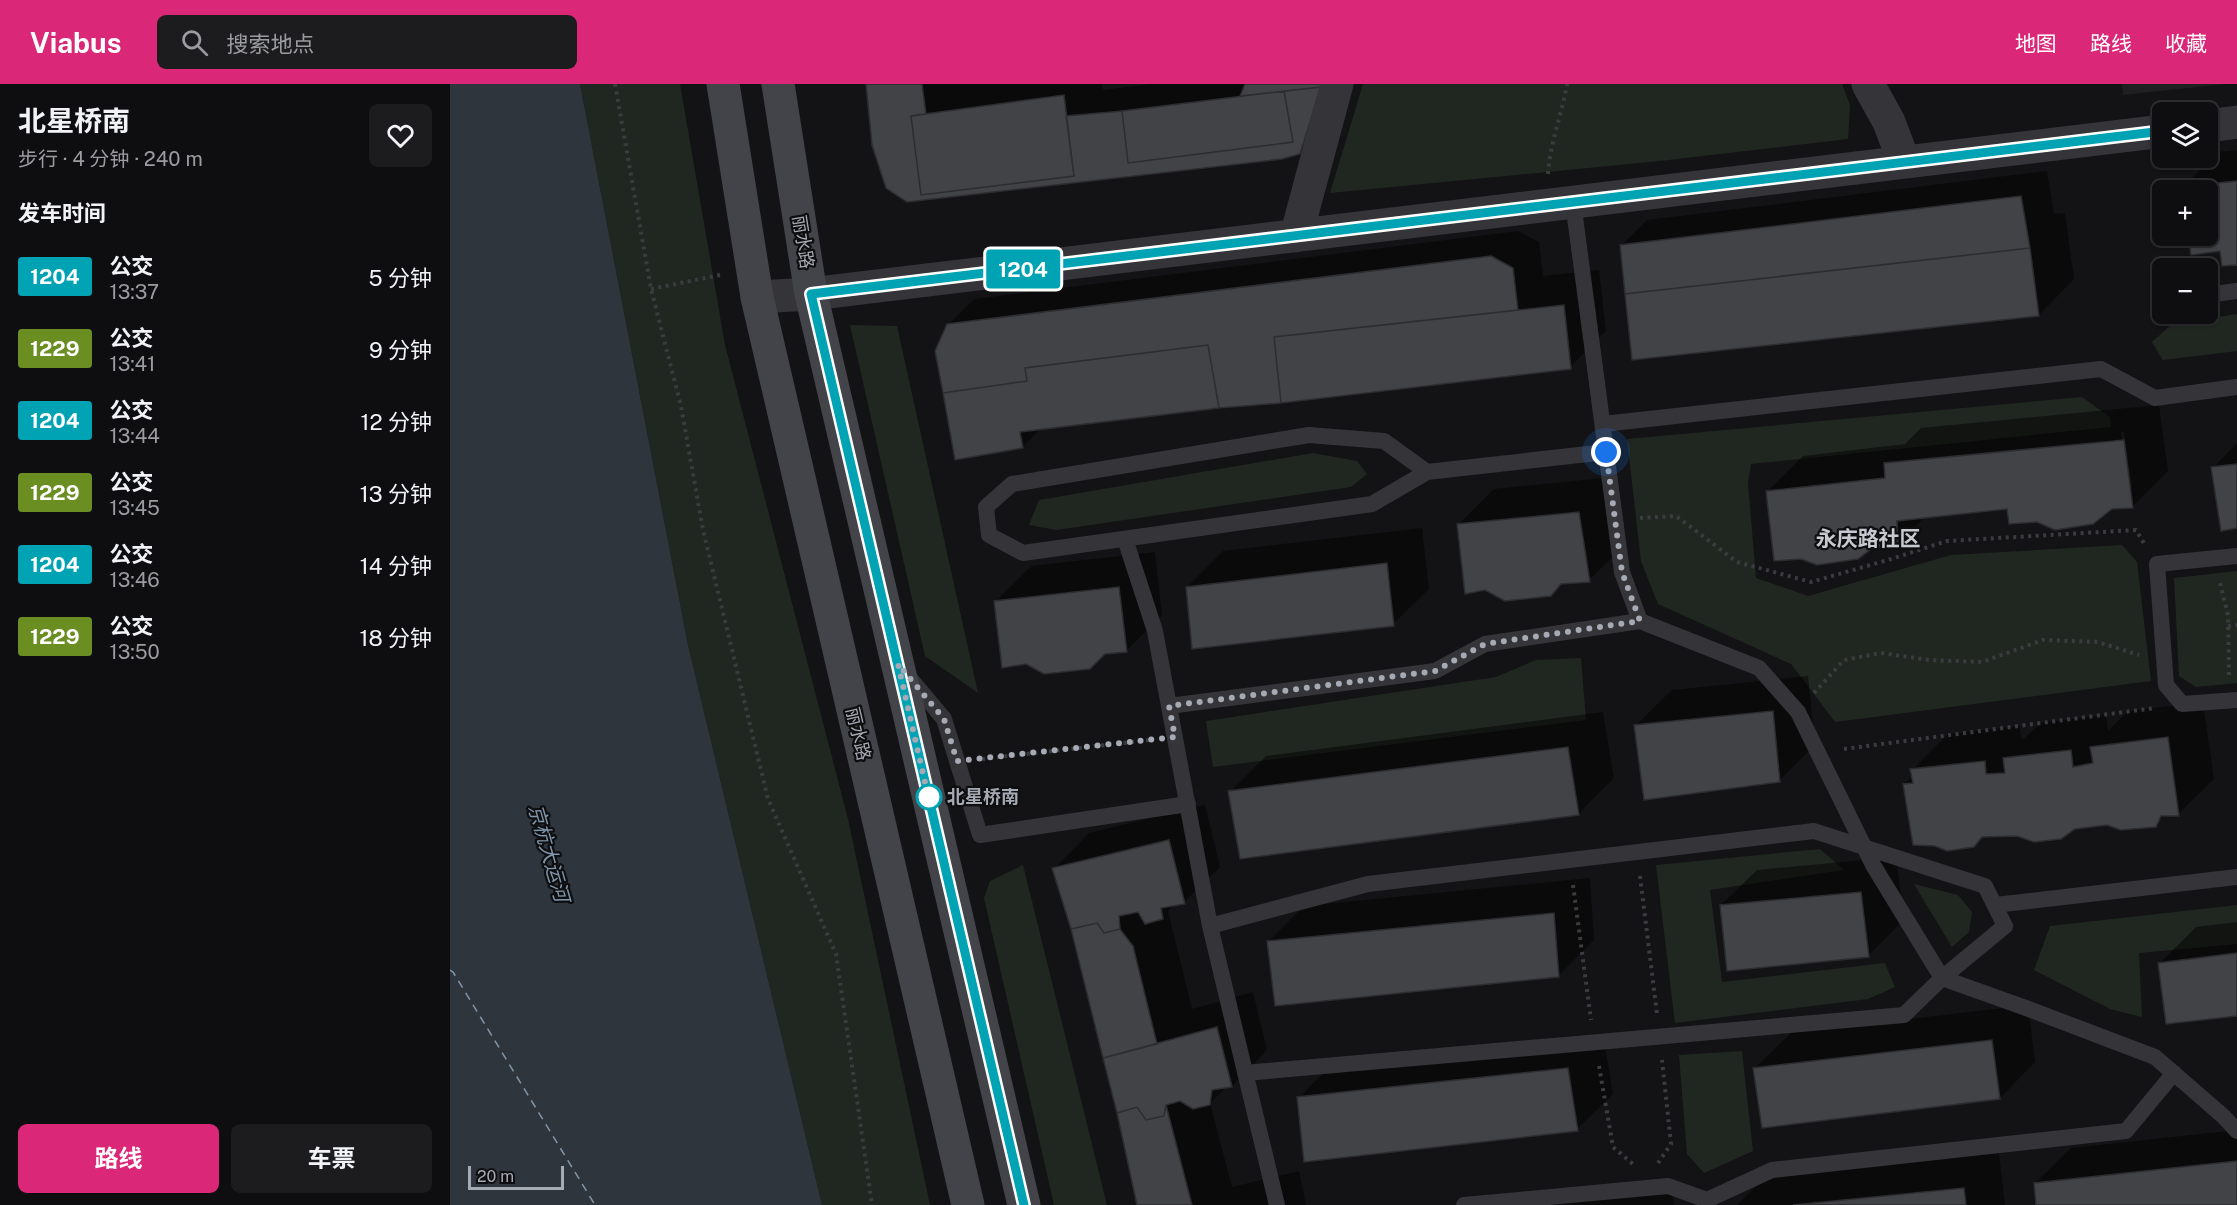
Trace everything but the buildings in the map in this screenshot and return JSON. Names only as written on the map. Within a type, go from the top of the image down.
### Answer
[{"type":"main road","name":"丽水路","points":[[723,84],[755,283],[968,1205]]},
{"type":"main road","name":"丽水路","points":[[778,84],[811,294],[1024,1205]]},
{"type":"street","points":[[1296,236],[1337,84]]},
{"type":"street","points":[[1868,84],[1889,122],[1904,162]]},
{"type":"street","points":[[2218,125],[2237,122]]},
{"type":"street","points":[[755,283],[811,294],[2152,132]]},
{"type":"lane","points":[[1559,204],[1603,424],[1622,572],[1640,621]]},
{"type":"lane","points":[[2218,293],[2237,291]]},
{"type":"lane","points":[[1603,424],[2101,369],[2155,398],[2237,387]]},
{"type":"lane","points":[[1427,472],[1384,441],[1309,435],[1011,484],[986,507],[989,535],[1023,553],[1372,504],[1427,472],[1606,452]]},
{"type":"lane","points":[[1125,538],[1155,631],[1210,926],[1277,1205]]},
{"type":"lane","points":[[2233,700],[2182,704],[2166,685],[2157,564],[2237,556]]},
{"type":"lane","points":[[1169,706],[1435,671],[1485,644],[1640,621],[1759,668],[1798,712],[1873,865],[1942,978],[2155,1057],[2237,1131]]},
{"type":"lane","points":[[898,664],[944,719],[980,835],[1188,804]]},
{"type":"lane","points":[[1210,926],[1368,884],[1814,831],[1985,886],[2005,926],[1942,978],[1904,1016],[1245,1073]]},
{"type":"lane","points":[[1995,905],[2237,877]]},
{"type":"lane","points":[[1464,1205],[1668,1186],[1708,1202],[1772,1170],[2126,1131],[2174,1073]]},
{"type":"path","points":[[615,84],[651,289],[681,406],[703,530],[768,799],[836,954],[872,1205]]},
{"type":"path","points":[[1559,204],[1549,156],[1562,112],[1567,84]]},
{"type":"path","points":[[651,289],[755,283]]},
{"type":"path","points":[[1615,519],[1677,516],[1737,562],[1811,582],[1947,541],[2136,530],[2157,564]]},
{"type":"path","points":[[2213,559],[2228,615],[2233,700]]},
{"type":"path","points":[[2228,626],[2237,625]]},
{"type":"path","points":[[1798,712],[1844,660],[1881,653],[1929,660],[1982,662],[2043,640],[2098,642],[2165,662]]},
{"type":"path","points":[[1818,752],[2182,704]]},
{"type":"path","points":[[957,761],[1175,737]]},
{"type":"shaded area","points":[[580,84],[680,84],[725,345],[848,819],[930,1205],[822,1205],[688,645]]},
{"type":"shaded area","points":[[1363,84],[1842,84],[1850,105],[1848,139],[1660,161],[1330,193]]},
{"type":"shaded area","points":[[2122,84],[2226,84],[2123,95]]},
{"type":"shaded area","points":[[2237,314],[2237,351],[2163,360],[2152,342],[2172,324],[2218,324],[2218,317]]},
{"type":"shaded area","points":[[850,325],[897,326],[978,693],[925,656]]},
{"type":"shaded area","points":[[2082,397],[2110,417],[2111,427],[1751,464],[1748,483],[1756,578],[1808,596],[1951,555],[2122,545],[2137,562],[2151,681],[1835,722],[1791,664],[1658,604],[1641,561],[1627,439]]},
{"type":"shaded area","points":[[1313,453],[1357,461],[1367,474],[1351,487],[1056,530],[1029,525],[1039,500]]},
{"type":"shaded area","points":[[2237,571],[2237,683],[2196,687],[2179,676],[2174,578]]},
{"type":"shaded area","points":[[1581,658],[1586,720],[1213,767],[1206,721],[1496,677],[1536,660]]},
{"type":"shaded area","points":[[1820,849],[1844,870],[1710,890],[1722,982],[1885,963],[1895,987],[1868,999],[1675,1023],[1656,865]]},
{"type":"shaded area","points":[[1023,865],[1107,1205],[1054,1205],[984,898],[990,881]]},
{"type":"shaded area","points":[[1914,884],[1958,895],[1972,912],[1969,932],[1952,947]]},
{"type":"shaded area","points":[[2237,905],[2237,944],[2139,953],[2142,1017],[2110,1009],[2034,970],[2050,926]]},
{"type":"shaded area","points":[[1742,1051],[1753,1151],[1704,1173],[1687,1154],[1679,1055]]},
{"type":"water","name":"京杭大运河","points":[[450,84],[580,84],[688,645],[822,1205],[450,1205]]},
{"type":"ferry route","points":[[450,970],[595,1205]]},
{"type":"bus line","name":"1204","points":[[1024,1205],[811,294],[2152,132]]},
{"type":"place","name":"北星桥南","points":[[929,797]]},
{"type":"district","name":"永庆路社区","points":[[1868,539]]},
{"type":"route","points":[[929,797],[929,800],[898,664],[944,719],[957,761],[1175,737],[1169,706],[1435,671],[1485,644],[1640,621],[1622,572],[1606,452]]}]
